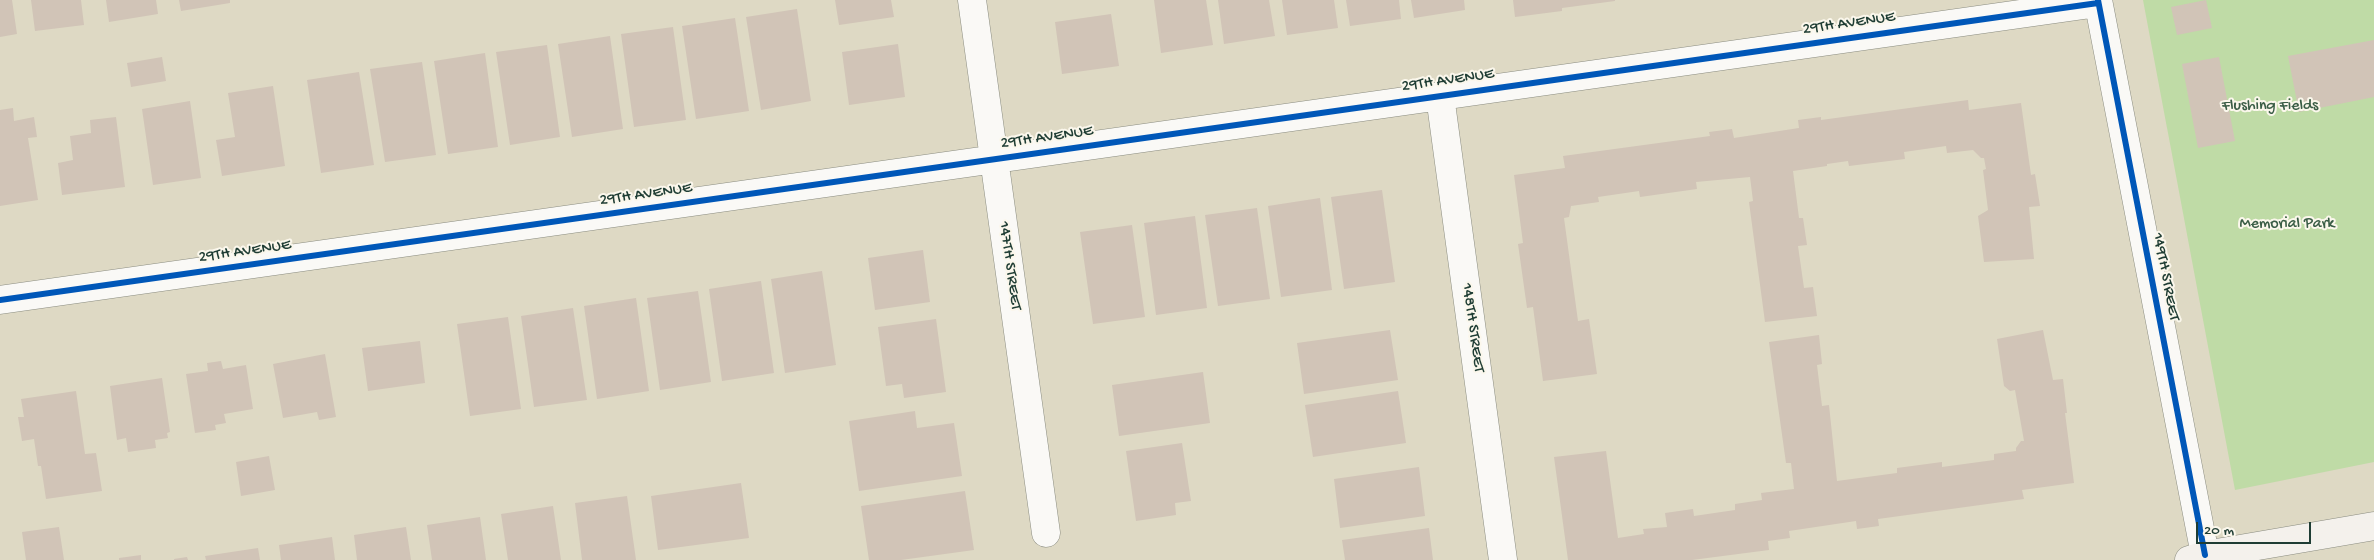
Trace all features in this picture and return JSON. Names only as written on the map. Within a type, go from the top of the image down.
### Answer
[{"type":"street","name":"147TH STREET","points":[[972,0],[1046,532]]},
{"type":"street","name":"29TH AVENUE","points":[[0,300],[2098,2]]},
{"type":"street","name":"149TH STREET","points":[[2098,2],[2200,558]]},
{"type":"street","name":"148TH STREET","points":[[1440,96],[1504,560]]},
{"type":"street","points":[[2200,558],[2374,526]]},
{"type":"green space","name":"Flushing Fields","points":[[2143,0],[2374,0],[2374,462],[2235,490]]},
{"type":"building","points":[[0,0],[12,0],[17,34],[0,37]]},
{"type":"building","points":[[31,0],[81,0],[84,25],[35,31]]},
{"type":"building","points":[[106,0],[156,0],[158,14],[109,22]]},
{"type":"building","points":[[179,0],[230,0],[230,3],[181,11]]},
{"type":"building","points":[[835,0],[891,0],[894,17],[839,25]]},
{"type":"building","points":[[1154,0],[1206,0],[1213,45],[1161,53]]},
{"type":"building","points":[[1218,0],[1269,0],[1275,36],[1224,44]]},
{"type":"building","points":[[1282,0],[1334,0],[1338,28],[1287,35]]},
{"type":"building","points":[[1346,0],[1399,0],[1401,19],[1350,26]]},
{"type":"building","points":[[1411,0],[1464,0],[1465,10],[1414,18]]},
{"type":"building","points":[[1513,0],[1615,1],[1562,8],[1562,11],[1515,17]]},
{"type":"building","points":[[2206,0],[2212,28],[2177,35],[2171,7]]},
{"type":"building","points":[[797,9],[811,101],[761,110],[746,17]]},
{"type":"building","points":[[1111,14],[1119,66],[1062,74],[1055,22]]},
{"type":"building","points":[[735,18],[749,111],[696,119],[682,26]]},
{"type":"building","points":[[673,27],[686,120],[634,127],[621,34]]},
{"type":"building","points":[[610,36],[623,129],[572,137],[558,44]]},
{"type":"building","points":[[2374,40],[2374,97],[2299,112],[2288,56]]},
{"type":"building","points":[[898,44],[905,97],[849,105],[842,52]]},
{"type":"building","points":[[547,45],[560,137],[510,145],[496,52]]},
{"type":"building","points":[[485,53],[498,147],[448,154],[434,61]]},
{"type":"building","points":[[162,57],[166,81],[131,87],[127,63]]},
{"type":"building","points":[[2219,57],[2235,141],[2198,148],[2182,64]]},
{"type":"building","points":[[422,62],[436,155],[385,162],[370,69]]},
{"type":"building","points":[[359,72],[374,165],[321,173],[307,80]]},
{"type":"building","points":[[273,86],[285,166],[222,176],[216,140],[235,137],[228,93]]},
{"type":"building","points":[[1968,100],[1969,110],[2021,103],[2031,175],[2035,174],[2040,206],[2029,207],[2034,259],[1984,262],[1978,216],[1988,210],[1983,170],[1986,169],[1984,158],[1981,158],[1973,150],[1947,153],[1946,146],[1904,152],[1905,159],[1849,166],[1848,161],[1793,171],[1799,218],[1803,218],[1807,245],[1798,246],[1804,288],[1813,287],[1817,316],[1765,322],[1749,202],[1753,201],[1750,177],[1696,182],[1697,189],[1640,197],[1639,191],[1598,197],[1599,202],[1571,206],[1569,217],[1564,218],[1578,321],[1589,319],[1597,374],[1543,381],[1533,307],[1527,308],[1518,244],[1523,243],[1514,175],[1565,168],[1563,156],[1710,136],[1709,132],[1732,129],[1734,138],[1799,128],[1798,120],[1821,117],[1821,120]]},
{"type":"building","points":[[190,101],[201,178],[153,185],[142,109]]},
{"type":"building","points":[[13,108],[14,121],[34,117],[37,137],[28,138],[38,200],[0,206],[0,110]]},
{"type":"building","points":[[116,117],[125,187],[62,195],[58,163],[73,160],[70,136],[91,133],[90,120]]},
{"type":"building","points":[[1382,190],[1395,282],[1344,289],[1331,197]]},
{"type":"building","points":[[1320,198],[1332,290],[1281,297],[1268,206]]},
{"type":"building","points":[[1257,208],[1270,299],[1218,306],[1205,215]]},
{"type":"building","points":[[1195,216],[1207,308],[1156,315],[1144,223]]},
{"type":"building","points":[[1132,225],[1145,317],[1093,324],[1080,232]]},
{"type":"building","points":[[923,250],[930,302],[875,310],[868,258]]},
{"type":"building","points":[[822,271],[836,365],[785,373],[771,279]]},
{"type":"building","points":[[761,281],[774,373],[722,381],[709,289]]},
{"type":"building","points":[[698,291],[711,382],[660,390],[647,298]]},
{"type":"building","points":[[636,298],[649,391],[597,399],[584,306]]},
{"type":"building","points":[[573,308],[587,400],[534,407],[521,316]]},
{"type":"building","points":[[508,317],[521,409],[470,416],[457,324]]},
{"type":"building","points":[[936,319],[946,392],[904,398],[902,384],[886,386],[878,327]]},
{"type":"building","points":[[1390,330],[1398,380],[1304,394],[1297,343]]},
{"type":"building","points":[[2043,330],[2053,380],[2063,379],[2067,413],[2065,413],[2074,483],[2022,490],[2024,499],[1878,519],[1879,526],[1857,529],[1856,521],[1789,531],[1790,538],[1768,541],[1769,550],[1692,560],[1568,560],[1554,457],[1606,451],[1618,538],[1644,534],[1643,529],[1667,527],[1665,513],[1693,509],[1694,516],[1735,510],[1735,504],[1762,500],[1761,493],[1794,489],[1791,463],[1786,463],[1769,342],[1819,335],[1822,364],[1817,365],[1822,406],[1829,405],[1837,481],[1897,473],[1897,468],[1942,462],[1942,467],[1994,460],[1994,454],[2016,451],[2021,441],[2024,441],[2015,390],[2010,391],[2004,386],[1997,339]]},
{"type":"building","points":[[420,341],[425,383],[368,391],[362,348]]},
{"type":"building","points":[[325,354],[336,417],[319,420],[317,412],[283,418],[273,364]]},
{"type":"building","points":[[221,361],[223,369],[246,365],[253,409],[224,414],[226,423],[215,425],[216,430],[195,433],[186,374],[208,371],[207,363]]},
{"type":"building","points":[[1203,372],[1210,423],[1119,436],[1112,385]]},
{"type":"building","points":[[162,378],[170,432],[167,433],[168,438],[155,440],[156,448],[128,452],[126,438],[117,440],[110,386]]},
{"type":"building","points":[[76,391],[85,454],[96,453],[102,491],[46,499],[41,466],[38,466],[34,439],[22,441],[18,417],[24,417],[21,399]]},
{"type":"building","points":[[1398,391],[1406,443],[1313,457],[1305,405]]},
{"type":"building","points":[[915,411],[917,428],[954,423],[962,476],[859,491],[849,421]]},
{"type":"building","points":[[1182,443],[1191,501],[1175,503],[1176,515],[1136,521],[1126,451]]},
{"type":"building","points":[[269,456],[275,490],[241,496],[236,462]]},
{"type":"building","points":[[1419,467],[1425,516],[1340,528],[1334,479]]},
{"type":"building","points":[[741,483],[749,538],[658,550],[651,496]]},
{"type":"building","points":[[965,491],[974,550],[901,560],[869,560],[861,506]]},
{"type":"building","points":[[627,496],[636,560],[582,560],[575,503]]},
{"type":"building","points":[[553,506],[561,560],[508,560],[501,514]]},
{"type":"building","points":[[480,517],[486,560],[432,560],[427,525]]},
{"type":"building","points":[[59,527],[64,560],[26,560],[22,532]]},
{"type":"building","points":[[406,527],[411,560],[357,560],[354,535]]},
{"type":"building","points":[[1429,528],[1433,560],[1345,560],[1342,540]]},
{"type":"building","points":[[332,537],[335,560],[281,560],[279,545]]},
{"type":"building","points":[[258,548],[260,560],[206,560],[205,556]]},
{"type":"building","points":[[141,555],[141,560],[119,560],[119,558]]},
{"type":"building","points":[[187,557],[188,560],[174,560],[174,559]]},
{"type":"cycle path","points":[[2098,0],[2205,555]]},
{"type":"cycle path","points":[[0,300],[2098,3]]},
{"type":"park label","name":"Memorial Park","points":[[2287,225]]}]
